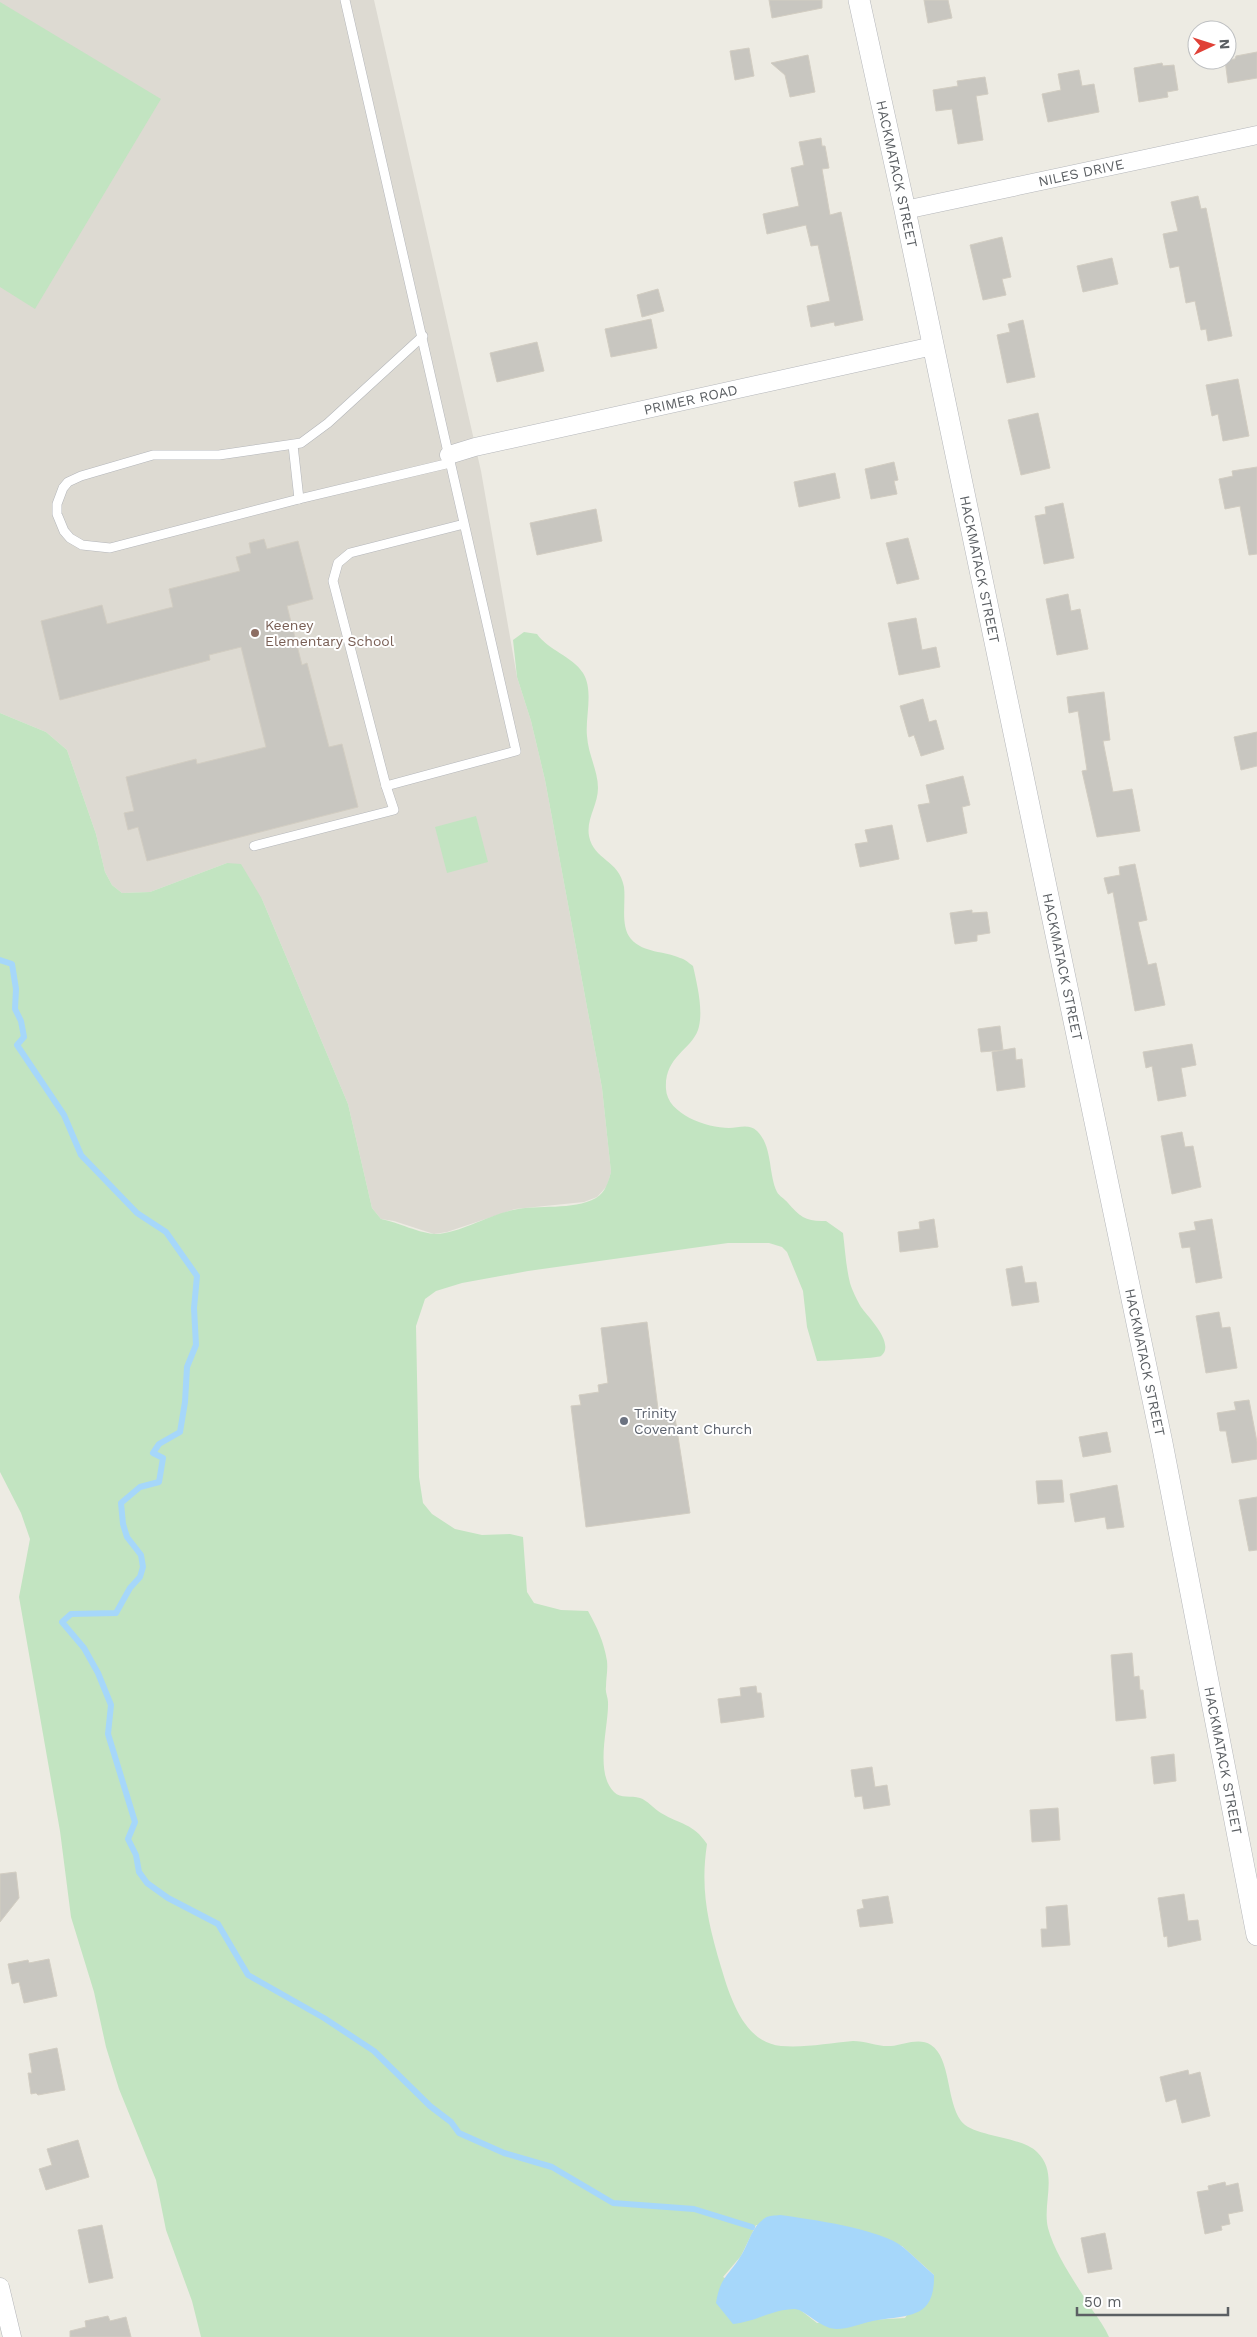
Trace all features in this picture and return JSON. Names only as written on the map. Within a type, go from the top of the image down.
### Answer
[{"type":"street","name":"HACKMATACK STREET","points":[[859,0],[905,210],[1162,1443],[1252,1885],[1257,1936]]},
{"type":"street","name":"NILES DRIVE","points":[[905,210],[1257,135]]},
{"type":"street","name":"PRIMER ROAD","points":[[450,459],[474,447],[933,346]]},
{"type":"street","points":[[0,2288],[12,2337]]},
{"type":"lane","points":[[345,0],[516,751],[386,786]]},
{"type":"lane","points":[[423,336],[328,423],[301,443],[219,456],[154,455],[125,462],[68,482],[59,496],[57,514],[64,531],[70,538],[82,545],[110,548],[450,459]]},
{"type":"lane","points":[[293,445],[299,499]]},
{"type":"lane","points":[[254,846],[394,810],[386,786],[333,581],[338,563],[350,552],[464,524]]},
{"type":"shaded area","name":"Keeney Elementary School","points":[[0,0],[374,0],[481,471],[517,677],[531,721],[545,780],[602,1088],[611,1172],[607,1186],[597,1197],[584,1202],[515,1209],[447,1232],[434,1234],[394,1221],[381,1219],[372,1208],[348,1104],[262,899],[227,863],[150,892],[122,893],[112,885],[105,872],[96,834],[67,750],[46,732],[0,713]]},
{"type":"green space","points":[[0,2],[161,99],[35,309],[0,287]]},
{"type":"green space","points":[[524,632],[537,634],[547,644],[573,662],[583,673],[589,696],[588,743],[598,788],[589,824],[589,836],[592,844],[596,851],[612,865],[621,878],[624,887],[624,921],[631,939],[642,947],[674,956],[687,961],[693,966],[699,998],[700,1023],[694,1037],[678,1055],[669,1069],[666,1078],[668,1098],[673,1106],[681,1112],[700,1122],[729,1128],[751,1127],[757,1131],[766,1145],[774,1185],[778,1193],[804,1218],[814,1221],[826,1221],[843,1233],[851,1286],[861,1307],[883,1338],[885,1351],[878,1357],[817,1361],[807,1327],[803,1291],[787,1252],[782,1247],[769,1243],[728,1243],[528,1271],[462,1283],[436,1291],[425,1299],[416,1326],[419,1477],[423,1503],[432,1514],[455,1529],[482,1535],[510,1534],[523,1537],[527,1592],[534,1603],[561,1610],[588,1611],[600,1635],[607,1661],[606,1689],[608,1712],[604,1761],[608,1783],[617,1794],[643,1799],[661,1813],[692,1828],[707,1844],[704,1876],[709,1921],[729,1992],[748,2028],[757,2037],[768,2043],[781,2046],[808,2046],[853,2041],[886,2046],[916,2042],[931,2045],[942,2059],[956,2112],[961,2121],[976,2130],[1030,2147],[1044,2160],[1049,2179],[1047,2218],[1051,2238],[1068,2271],[1109,2337],[201,2337],[192,2301],[166,2230],[156,2180],[119,2089],[106,2047],[94,1992],[71,1917],[60,1831],[19,1597],[30,1539],[21,1513],[0,1472],[0,713],[46,732],[67,750],[96,834],[105,872],[112,885],[122,893],[150,892],[227,863],[241,864],[262,899],[348,1104],[372,1208],[381,1219],[423,1232],[445,1233],[455,1231],[503,1212],[523,1208],[577,1205],[587,1202],[602,1193],[611,1172],[602,1088],[545,780],[531,721],[517,677],[513,640]],"holes":[[[756,2225],[902,2246],[934,2275],[905,2318],[817,2323],[799,2309],[779,2309],[723,2277],[741,2256]]]},
{"type":"green space","points":[[476,816],[488,862],[447,873],[435,827]]},
{"type":"water","points":[[780,2215],[862,2230],[893,2241],[903,2247],[934,2275],[930,2299],[925,2307],[910,2315],[841,2329],[824,2326],[804,2312],[795,2309],[779,2311],[733,2324],[716,2303],[720,2287],[738,2261],[757,2225],[767,2217]]},
{"type":"building","points":[[769,0],[822,0],[822,8],[772,18]]},
{"type":"building","points":[[924,0],[948,0],[952,18],[928,23]]},
{"type":"building","points":[[749,48],[754,76],[735,80],[730,51]]},
{"type":"building","points":[[1257,52],[1257,78],[1228,83],[1226,70],[1237,70],[1237,56]]},
{"type":"building","points":[[808,55],[815,92],[790,97],[785,75],[771,63]]},
{"type":"building","points":[[1162,63],[1163,66],[1174,65],[1178,90],[1167,92],[1168,97],[1139,102],[1134,68]]},
{"type":"building","points":[[1079,70],[1082,86],[1094,84],[1099,112],[1048,122],[1042,94],[1061,90],[1058,74]]},
{"type":"building","points":[[985,77],[988,94],[976,96],[983,140],[958,144],[952,109],[936,111],[933,90],[958,86],[957,81]]},
{"type":"building","points":[[821,138],[822,146],[825,146],[829,168],[822,169],[830,215],[841,212],[863,320],[835,326],[834,322],[811,327],[807,306],[830,301],[818,245],[811,246],[806,225],[767,234],[763,214],[799,206],[791,168],[804,165],[799,142]]},
{"type":"building","points":[[1198,196],[1201,209],[1206,208],[1232,336],[1208,341],[1206,329],[1201,330],[1195,301],[1186,303],[1179,266],[1170,268],[1163,234],[1178,231],[1171,202]]},
{"type":"building","points":[[1002,237],[1011,277],[1002,279],[1006,295],[983,300],[970,245]]},
{"type":"building","points":[[1112,258],[1118,284],[1083,292],[1077,266]]},
{"type":"building","points":[[658,289],[664,311],[642,317],[637,295]]},
{"type":"building","points":[[651,319],[657,348],[611,357],[605,329]]},
{"type":"building","points":[[1023,320],[1035,377],[1007,383],[997,335],[1010,332],[1008,324]]},
{"type":"building","points":[[537,342],[544,371],[497,382],[490,353]]},
{"type":"building","points":[[1238,379],[1249,436],[1223,441],[1218,414],[1212,416],[1206,385]]},
{"type":"building","points":[[1038,413],[1050,468],[1021,475],[1008,420]]},
{"type":"building","points":[[894,462],[898,480],[894,481],[897,494],[871,499],[865,469]]},
{"type":"building","points":[[1257,467],[1257,554],[1249,555],[1240,506],[1225,509],[1219,479],[1233,476],[1232,471]]},
{"type":"building","points":[[835,473],[840,498],[799,507],[794,482]]},
{"type":"building","points":[[1063,503],[1074,558],[1044,564],[1035,516],[1046,514],[1045,507]]},
{"type":"building","points":[[596,509],[602,541],[537,555],[530,523]]},
{"type":"building","points":[[908,538],[919,579],[897,584],[886,543]]},
{"type":"building","points":[[264,539],[267,549],[298,541],[313,599],[287,606],[302,665],[307,663],[329,747],[342,744],[358,807],[147,861],[138,827],[128,830],[124,813],[134,811],[126,777],[196,759],[197,764],[266,747],[241,647],[209,655],[210,660],[60,700],[41,621],[102,605],[107,624],[173,607],[169,589],[240,571],[236,557],[251,553],[249,543]]},
{"type":"building","points":[[1068,594],[1071,611],[1080,609],[1088,649],[1057,655],[1046,599]]},
{"type":"building","points":[[916,618],[922,650],[936,647],[940,667],[899,675],[888,623]]},
{"type":"building","points":[[1104,692],[1110,740],[1103,741],[1113,792],[1132,789],[1140,831],[1097,837],[1082,771],[1087,770],[1078,711],[1069,713],[1067,697]]},
{"type":"building","points":[[923,699],[929,722],[936,720],[944,749],[921,756],[914,735],[909,737],[900,706]]},
{"type":"building","points":[[1257,732],[1257,766],[1241,770],[1234,737]]},
{"type":"building","points":[[963,776],[970,805],[962,807],[967,833],[927,842],[918,805],[930,803],[926,785]]},
{"type":"building","points":[[892,825],[899,859],[860,867],[855,844],[868,842],[865,830]]},
{"type":"building","points":[[1135,864],[1147,920],[1138,922],[1148,965],[1156,963],[1165,1005],[1135,1011],[1113,892],[1108,894],[1104,878],[1120,875],[1119,867]]},
{"type":"building","points":[[972,910],[972,913],[987,912],[990,933],[977,935],[977,941],[955,944],[950,913]]},
{"type":"building","points":[[1000,1026],[1003,1050],[981,1052],[978,1029]]},
{"type":"building","points":[[1192,1044],[1196,1065],[1181,1068],[1186,1096],[1158,1101],[1152,1066],[1146,1068],[1143,1052]]},
{"type":"building","points":[[1015,1048],[1016,1060],[1022,1059],[1025,1087],[997,1091],[992,1052]]},
{"type":"building","points":[[1182,1132],[1185,1147],[1193,1146],[1201,1187],[1172,1194],[1161,1136]]},
{"type":"building","points":[[934,1219],[938,1247],[900,1252],[898,1232],[920,1229],[919,1222]]},
{"type":"building","points":[[1212,1219],[1222,1278],[1196,1283],[1190,1247],[1182,1248],[1179,1233],[1196,1230],[1194,1222]]},
{"type":"building","points":[[1022,1266],[1025,1283],[1036,1282],[1039,1302],[1012,1306],[1006,1269]]},
{"type":"building","points":[[1219,1312],[1222,1328],[1230,1327],[1237,1368],[1206,1373],[1196,1316]]},
{"type":"building","name":"Trinity Covenant Church","points":[[647,1322],[658,1409],[661,1408],[662,1412],[674,1411],[690,1513],[586,1527],[571,1406],[581,1405],[579,1395],[599,1392],[598,1385],[608,1383],[601,1328]]},
{"type":"building","points":[[1249,1400],[1257,1442],[1257,1459],[1232,1463],[1226,1431],[1220,1431],[1217,1413],[1236,1410],[1234,1402]]},
{"type":"building","points":[[1107,1432],[1111,1452],[1083,1457],[1079,1437]]},
{"type":"building","points":[[1062,1480],[1064,1502],[1038,1504],[1036,1481]]},
{"type":"building","points":[[1117,1485],[1124,1527],[1107,1529],[1105,1517],[1075,1522],[1070,1494]]},
{"type":"building","points":[[1257,1497],[1257,1550],[1249,1551],[1239,1500]]},
{"type":"building","points":[[1132,1653],[1134,1677],[1139,1676],[1140,1690],[1143,1690],[1146,1718],[1116,1721],[1111,1655]]},
{"type":"building","points":[[756,1686],[757,1693],[761,1693],[764,1717],[721,1723],[718,1699],[741,1696],[740,1688]]},
{"type":"building","points":[[1174,1754],[1176,1781],[1154,1784],[1151,1757]]},
{"type":"building","points":[[872,1767],[875,1787],[887,1785],[890,1805],[864,1809],[862,1796],[855,1797],[851,1770]]},
{"type":"building","points":[[1058,1808],[1060,1840],[1032,1842],[1030,1810]]},
{"type":"building","points":[[16,1872],[19,1898],[0,1922],[0,1874]]},
{"type":"building","points":[[1184,1894],[1188,1921],[1198,1920],[1201,1940],[1168,1947],[1167,1936],[1164,1937],[1158,1898]]},
{"type":"building","points":[[888,1896],[893,1923],[860,1927],[857,1910],[864,1908],[862,1900]]},
{"type":"building","points":[[1067,1905],[1070,1945],[1042,1947],[1041,1929],[1047,1929],[1046,1907]]},
{"type":"building","points":[[49,1959],[57,1996],[24,2003],[19,1982],[12,1984],[8,1964],[28,1960],[29,1963]]},
{"type":"building","points":[[57,2048],[65,2090],[38,2095],[36,2093],[31,2094],[28,2073],[32,2073],[29,2054]]},
{"type":"building","points":[[1188,2070],[1189,2075],[1200,2072],[1210,2116],[1182,2123],[1176,2099],[1166,2102],[1160,2077]]},
{"type":"building","points":[[78,2140],[89,2177],[46,2190],[39,2169],[52,2165],[47,2149]]},
{"type":"building","points":[[1225,2182],[1226,2186],[1238,2183],[1243,2211],[1228,2214],[1230,2224],[1221,2226],[1222,2230],[1205,2234],[1197,2192],[1209,2190],[1208,2186]]},
{"type":"building","points":[[102,2225],[113,2278],[89,2283],[78,2230]]},
{"type":"building","points":[[1105,2233],[1112,2269],[1088,2273],[1081,2238]]},
{"type":"building","points":[[108,2316],[110,2321],[126,2317],[131,2337],[70,2337],[70,2331],[86,2327],[85,2321]]},
{"type":"waterway","points":[[0,960],[12,964],[16,989],[15,1009],[21,1021],[24,1037],[17,1045],[64,1115],[81,1155],[137,1213],[166,1232],[197,1276],[194,1308],[196,1345],[187,1367],[185,1402],[180,1432],[159,1444],[153,1453],[163,1458],[159,1482],[140,1487],[121,1503],[123,1524],[127,1537],[141,1555],[143,1567],[140,1577],[130,1588],[116,1613],[71,1614],[62,1622],[84,1648],[98,1673],[111,1705],[108,1734],[135,1822],[128,1839],[136,1855],[139,1872],[147,1883],[168,1898],[218,1924],[248,1975],[324,2018],[374,2051],[430,2106],[451,2122],[459,2133],[504,2153],[552,2167],[613,2203],[694,2209],[752,2227]]},
{"type":"place","name":"Keeney Elementary School","points":[[255,633]]},
{"type":"place","name":"Trinity Covenant Church","points":[[624,1421]]}]
